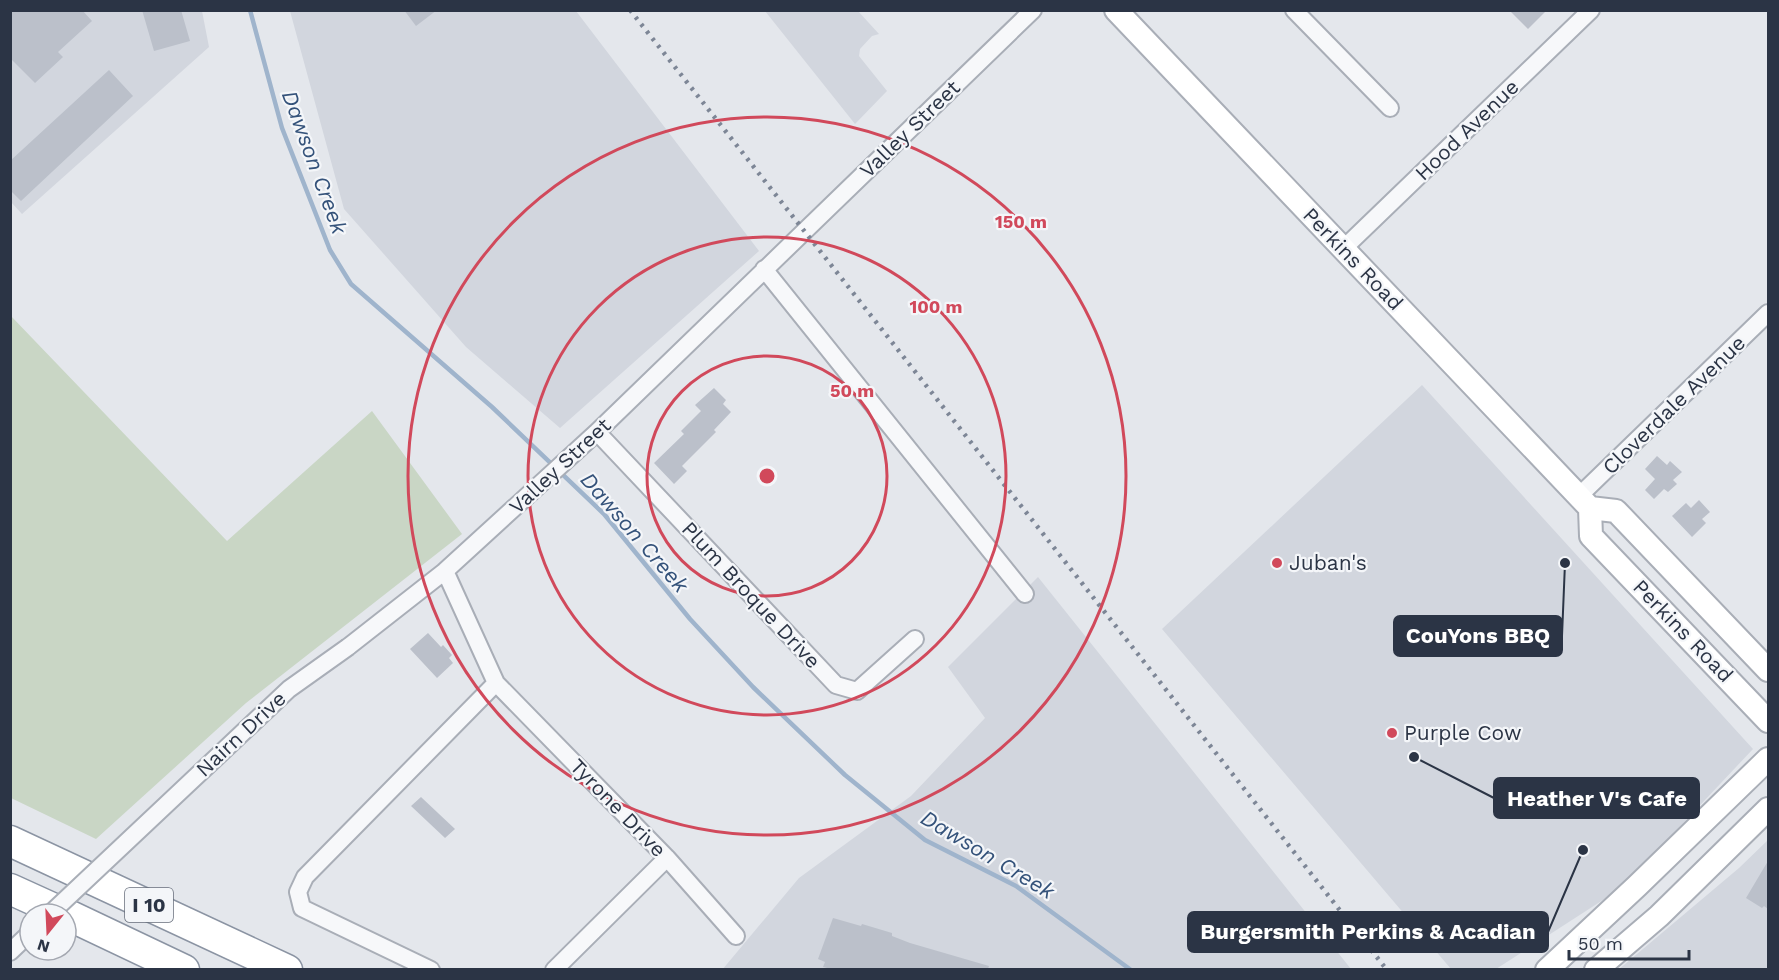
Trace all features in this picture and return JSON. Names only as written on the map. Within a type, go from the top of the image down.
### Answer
[{"type":"highway","name":"I 10","points":[[10,841],[287,969]]},
{"type":"highway","name":"I 10","points":[[10,889],[39,902]]},
{"type":"highway","name":"I 10","points":[[78,920],[184,969]]},
{"type":"main road","name":"Perkins Road","points":[[1116,10],[1584,502],[1616,511],[1768,670]]},
{"type":"main road","name":"Perkins Road","points":[[1584,502],[1591,536],[1768,721]]},
{"type":"main road","points":[[1547,969],[1637,886],[1768,759]]},
{"type":"main road","points":[[1596,969],[1659,916],[1768,809]]},
{"type":"street","name":"Valley Street","points":[[445,571],[596,432],[1033,10]]},
{"type":"street","points":[[1294,10],[1390,108]]},
{"type":"street","name":"Hood Avenue","points":[[1343,249],[1590,10]]},
{"type":"street","points":[[764,269],[1025,594]]},
{"type":"street","name":"Cloverdale Avenue","points":[[1584,502],[1768,313]]},
{"type":"street","name":"Plum Broque Drive","points":[[596,432],[836,685],[857,691],[915,639]]},
{"type":"street","points":[[430,969],[302,908],[298,892],[305,877],[496,683],[445,571]]},
{"type":"street","name":"Nairn Drive","points":[[63,902],[289,689],[348,647],[445,571]]},
{"type":"street","name":"Tyrone Drive","points":[[496,683],[667,858],[736,936]]},
{"type":"street","points":[[554,969],[667,858]]},
{"type":"shaded area","points":[[11,11],[202,11],[209,47],[22,214],[11,202]]},
{"type":"shaded area","points":[[290,11],[576,11],[759,251],[560,428],[466,347],[344,209]]},
{"type":"shaded area","points":[[765,11],[858,11],[879,34],[872,36],[860,49],[859,56],[887,91],[855,124]]},
{"type":"shaded area","points":[[1422,385],[1753,749],[1623,887],[1496,969],[1451,969],[1162,629]]},
{"type":"shaded area","points":[[1038,577],[1351,969],[722,970],[799,878],[911,796],[985,718],[948,667]]},
{"type":"shaded area","points":[[1768,840],[1768,969],[1618,970],[1739,868]]},
{"type":"green space","points":[[10,315],[227,541],[372,411],[462,534],[246,703],[96,839],[11,798]]},
{"type":"building","points":[[10,10],[82,10],[92,21],[58,52],[63,57],[35,83],[10,58]]},
{"type":"building","points":[[142,10],[181,10],[190,41],[154,51]]},
{"type":"building","points":[[404,10],[437,10],[416,26]]},
{"type":"building","points":[[1509,10],[1547,10],[1528,29]]},
{"type":"building","points":[[109,70],[133,96],[21,201],[10,190],[10,161]]},
{"type":"building","points":[[714,388],[726,400],[723,404],[731,412],[714,430],[716,432],[682,466],[687,471],[674,484],[654,463],[684,434],[681,431],[701,411],[695,405]]},
{"type":"building","points":[[1657,456],[1667,465],[1670,461],[1682,472],[1673,480],[1677,484],[1668,492],[1664,489],[1654,499],[1645,490],[1655,479],[1645,469]]},
{"type":"building","points":[[1699,500],[1710,512],[1702,519],[1706,523],[1692,537],[1672,516],[1686,503],[1691,508]]},
{"type":"building","points":[[428,633],[452,655],[449,658],[453,663],[437,678],[410,649]]},
{"type":"building","points":[[421,797],[455,829],[445,838],[411,806]]},
{"type":"building","points":[[1768,861],[1768,909],[1746,898]]},
{"type":"building","points":[[833,918],[892,933],[892,936],[910,943],[989,966],[988,969],[831,969],[823,967],[825,962],[818,959]]},
{"type":"waterway","name":"Dawson Creek","points":[[250,10],[282,128],[330,250],[351,284],[492,407],[604,514],[690,619],[753,687],[845,775],[925,840],[1016,886],[1131,970]]},
{"type":"railway","points":[[630,10],[1387,970]]},
{"type":"place","name":"Juban's","points":[[1277,563]]},
{"type":"place","name":"CouYons BBQ","points":[[1565,563]]},
{"type":"place","name":"Purple Cow","points":[[1392,733]]},
{"type":"place","name":"Heather V's Cafe","points":[[1414,757]]},
{"type":"place","name":"Burgersmith Perkins & Acadian","points":[[1583,850]]}]
